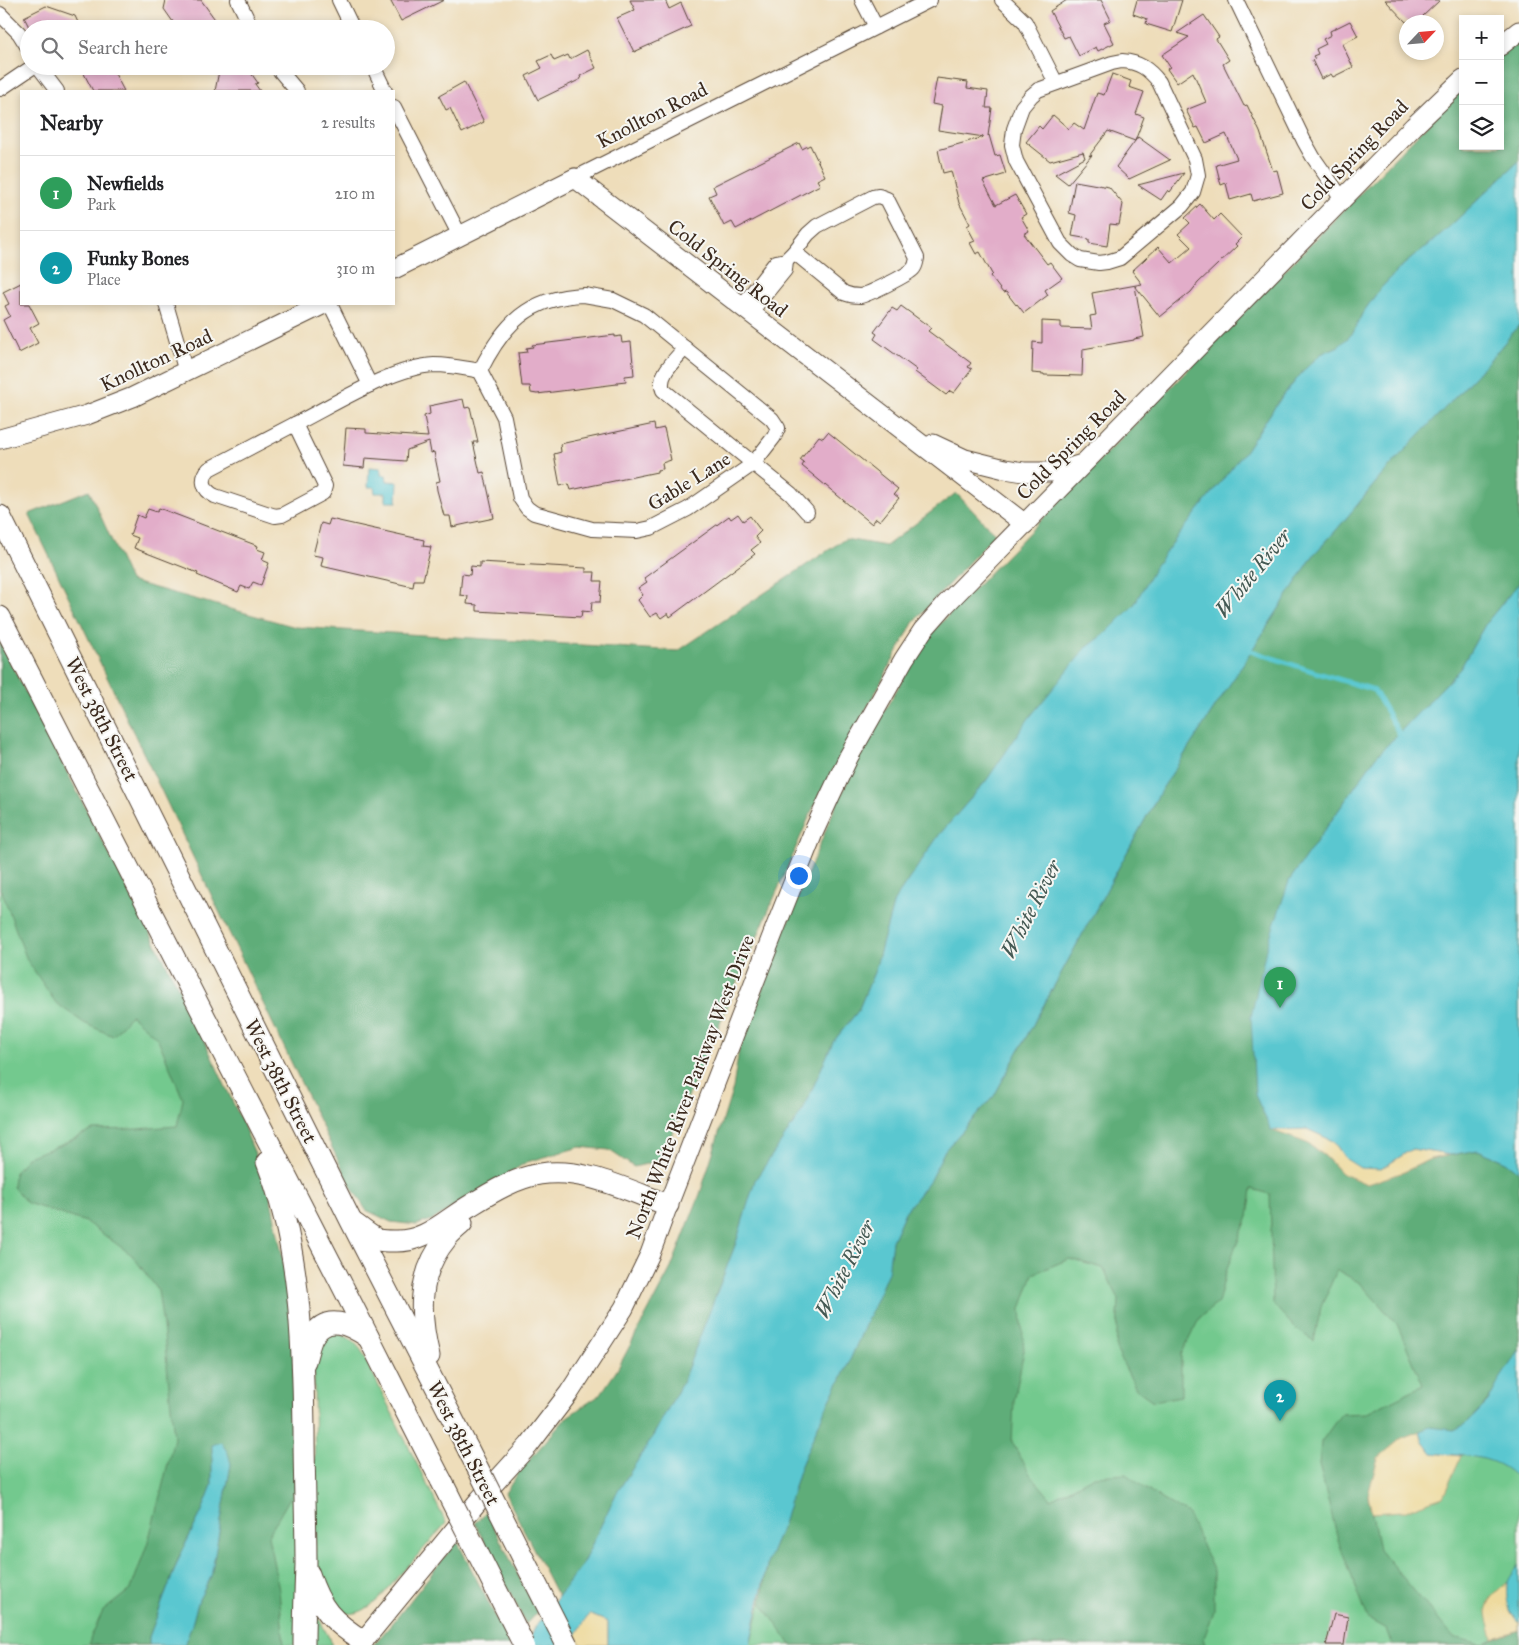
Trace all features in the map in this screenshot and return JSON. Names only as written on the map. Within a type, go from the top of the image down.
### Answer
[{"type":"main road","name":"West 38th Street","points":[[0,516],[351,1221],[567,1645]]},
{"type":"main road","name":"West 38th Street","points":[[0,617],[524,1645]]},
{"type":"main road","points":[[233,1076],[270,1171],[286,1228],[296,1288],[303,1366],[306,1564],[304,1645]]},
{"type":"main road","points":[[351,1221],[378,1240],[404,1242],[438,1229],[469,1206],[508,1184],[527,1177],[561,1172],[594,1178],[668,1205]]},
{"type":"main road","points":[[436,1386],[422,1324],[422,1291],[426,1276],[445,1239],[475,1210],[508,1184]]},
{"type":"main road","points":[[303,1366],[313,1338],[324,1326],[334,1322],[344,1324],[368,1337]]},
{"type":"main road","points":[[306,1564],[314,1590],[326,1611],[362,1643]]},
{"type":"street","points":[[238,0],[248,20]]},
{"type":"street","points":[[338,0],[348,20]]},
{"type":"street","points":[[862,0],[876,27]]},
{"type":"street","name":"Knollton Road","points":[[395,268],[930,0]]},
{"type":"street","points":[[1002,0],[1026,22],[1056,83]]},
{"type":"street","points":[[1236,0],[1313,157],[1343,200]]},
{"type":"street","points":[[0,14],[20,36]]},
{"type":"street","points":[[1504,43],[1519,31]]},
{"type":"street","points":[[1122,61],[1134,62],[1144,66],[1159,82],[1195,159],[1198,175],[1196,187],[1187,202],[1124,255],[1107,262],[1095,263],[1080,260],[1060,243],[1016,161],[1012,144],[1014,129],[1022,108],[1038,90],[1056,83],[1122,61]]},
{"type":"street","points":[[0,89],[22,75]]},
{"type":"street","points":[[43,75],[55,90]]},
{"type":"street","points":[[284,75],[296,90]]},
{"type":"street","points":[[377,75],[385,90]]},
{"type":"street","name":"Cold Spring Road","points":[[575,178],[1025,524],[1414,126],[1459,83]]},
{"type":"street","points":[[395,110],[460,236]]},
{"type":"street","points":[[746,310],[776,262],[790,256],[808,234],[824,221],[873,197],[879,196],[887,199],[917,258],[915,266],[911,271],[866,295],[851,296],[790,256]]},
{"type":"street","name":"Gable Lane","points":[[571,296],[594,296],[620,302],[644,316],[775,423],[778,428],[776,435],[753,464],[688,509],[644,530],[592,529],[534,513],[526,508],[520,498],[504,417],[480,371],[496,340],[520,316],[547,302],[571,296]]},
{"type":"street","points":[[166,305],[186,372]]},
{"type":"street","name":"Knollton Road","points":[[0,440],[102,409],[149,390],[322,305]]},
{"type":"street","points":[[330,305],[370,386]]},
{"type":"street","name":"Gable Lane","points":[[685,348],[662,377],[661,387],[663,390],[791,494],[807,512]]},
{"type":"street","points":[[295,424],[325,486],[323,493],[282,515],[275,516],[207,492],[203,478],[209,469],[295,424],[370,386],[405,371],[426,366],[454,366],[480,371]]},
{"type":"street","points":[[900,428],[966,459],[1005,469],[1056,472],[1084,464]]},
{"type":"street","name":"North White River Parkway West Drive","points":[[362,1643],[480,1499],[529,1445],[569,1393],[624,1308],[650,1254],[809,843],[849,756],[904,659],[923,630],[1025,524]]},
{"type":"green space","points":[[1519,37],[1519,161],[1447,229],[1401,267],[1379,290],[1362,314],[1353,333],[1339,346],[1321,354],[1305,369],[1279,401],[1246,450],[1171,545],[1134,605],[1105,634],[1086,648],[986,781],[939,835],[894,901],[875,970],[858,1011],[833,1042],[803,1110],[755,1180],[736,1243],[682,1383],[649,1443],[616,1494],[582,1565],[558,1597],[505,1493],[521,1469],[567,1417],[600,1395],[617,1370],[671,1268],[700,1194],[733,1088],[739,1049],[793,909],[836,805],[869,737],[928,636],[1459,92],[1459,150],[1504,150],[1504,49]]},
{"type":"green space","points":[[1519,325],[1519,1645],[750,1645],[761,1602],[994,1096],[1160,792],[1315,553],[1471,382]]},
{"type":"green space","points":[[1519,325],[1519,583],[1486,623],[1460,669],[1375,758],[1289,881],[1271,1129],[1307,1143],[1325,1156],[1341,1173],[1404,1172],[1430,1159],[1478,1150],[1506,1162],[1519,1172],[1519,1350],[1490,1398],[1472,1420],[1462,1427],[1453,1430],[1430,1427],[1368,1495],[1379,1549],[1453,1637],[1481,1644],[1519,1630],[1519,1645],[1392,1645],[1386,1629],[1368,1619],[1339,1543],[1319,1465],[1321,1442],[1341,1414],[1367,1413],[1423,1385],[1397,1324],[1360,1283],[1337,1270],[1321,1307],[1314,1341],[1296,1329],[1273,1304],[1270,1194],[1252,1189],[1248,1217],[1227,1268],[1218,1303],[1200,1317],[1181,1355],[1181,1396],[1153,1401],[1136,1389],[1116,1349],[1119,1299],[1103,1268],[1069,1259],[1033,1274],[1021,1309],[1024,1351],[1014,1401],[1012,1442],[1030,1474],[1051,1499],[1094,1476],[1126,1474],[1153,1494],[1188,1514],[1214,1572],[1214,1611],[1204,1638],[1206,1645],[791,1645],[761,1602],[768,1561],[783,1524],[799,1470],[823,1414],[847,1367],[888,1272],[892,1241],[905,1212],[930,1180],[945,1150],[994,1096],[1160,792],[1315,553],[1383,474],[1473,378]]},
{"type":"green space","points":[[89,490],[130,581],[296,627],[678,651],[845,539],[886,546],[956,493],[995,534],[913,623],[813,808],[659,1161],[634,1167],[609,1150],[580,1147],[527,1162],[434,1219],[417,1225],[391,1222],[366,1210],[349,1183],[29,514]]},
{"type":"green space","points":[[0,643],[190,1010],[258,1160],[293,1308],[298,1645],[0,1645]]},
{"type":"green space","points":[[0,643],[190,1010],[243,1124],[269,1190],[293,1308],[295,1489],[268,1536],[279,1590],[284,1645],[184,1645],[199,1599],[211,1577],[231,1464],[212,1446],[212,1485],[202,1511],[181,1552],[149,1637],[149,1645],[90,1645],[90,1639],[103,1611],[131,1589],[148,1542],[174,1438],[158,1290],[132,1255],[86,1222],[27,1203],[13,1187],[14,1174],[27,1157],[61,1145],[93,1130],[177,1126],[183,1099],[158,1039],[131,1015],[113,1036],[84,1023],[56,1003],[27,960],[0,889]]},
{"type":"green space","points":[[333,1334],[349,1338],[361,1350],[446,1523],[382,1596],[370,1606],[357,1613],[346,1613],[337,1608],[330,1600],[320,1576],[315,1553],[314,1353],[318,1342]]},
{"type":"green space","points":[[486,1512],[537,1612],[526,1624],[475,1523]]},
{"type":"green space","points":[[457,1541],[510,1645],[373,1645],[392,1624]]},
{"type":"green space","points":[[312,1606],[333,1645],[309,1645]]},
{"type":"sand","points":[[1307,1129],[1333,1141],[1346,1159],[1381,1169],[1412,1149],[1450,1155],[1430,1159],[1404,1172],[1367,1184],[1341,1173],[1325,1156],[1307,1143],[1271,1130]]},
{"type":"sand","points":[[1420,1431],[1423,1441],[1432,1453],[1461,1456],[1443,1497],[1403,1511],[1372,1513],[1368,1495],[1378,1458],[1402,1438]]},
{"type":"sand","points":[[1508,1582],[1510,1604],[1513,1616],[1519,1623],[1519,1630],[1493,1639],[1487,1607],[1493,1596]]},
{"type":"sand","points":[[589,1614],[608,1622],[608,1645],[581,1645],[576,1634]]},
{"type":"water","name":"White River","points":[[1519,161],[1519,325],[1473,378],[1383,474],[1315,553],[1160,792],[994,1096],[945,1150],[930,1180],[905,1212],[892,1241],[888,1272],[847,1367],[823,1414],[799,1470],[783,1524],[768,1561],[750,1645],[608,1645],[608,1622],[589,1614],[570,1645],[527,1645],[534,1629],[582,1565],[616,1494],[649,1443],[682,1383],[736,1243],[755,1180],[803,1110],[833,1042],[858,1011],[875,970],[894,901],[939,835],[986,781],[1029,718],[1086,648],[1105,634],[1134,605],[1156,565],[1246,450],[1279,401],[1305,369],[1321,354],[1339,346],[1353,333],[1362,314],[1379,290],[1401,267],[1447,229]]},
{"type":"water","points":[[369,467],[381,468],[381,475],[386,475],[387,481],[398,482],[397,502],[386,502],[386,493],[375,493],[374,487],[368,487]]},
{"type":"water","points":[[1519,583],[1519,1172],[1506,1162],[1478,1150],[1450,1155],[1412,1149],[1381,1169],[1360,1168],[1346,1159],[1333,1141],[1307,1129],[1271,1130],[1255,1095],[1251,1017],[1266,949],[1289,881],[1375,758],[1460,669],[1486,623]]},
{"type":"water","points":[[1519,1350],[1519,1480],[1500,1465],[1489,1461],[1468,1456],[1432,1453],[1423,1441],[1420,1431],[1430,1427],[1454,1430],[1466,1424],[1488,1402]]},
{"type":"water","points":[[221,1442],[228,1453],[231,1464],[211,1577],[199,1599],[184,1645],[149,1645],[149,1637],[181,1553],[202,1511],[212,1485],[212,1445]]},
{"type":"water","points":[[1519,1565],[1519,1623],[1512,1615],[1508,1604],[1507,1587],[1509,1580]]},
{"type":"building","points":[[166,0],[201,0],[215,20],[172,20],[164,9]]},
{"type":"building","points":[[390,0],[444,0],[401,21]]},
{"type":"building","points":[[630,0],[665,0],[669,9],[681,3],[691,26],[634,52],[617,18],[635,10]]},
{"type":"building","points":[[1067,0],[1101,0],[1111,20],[1104,23],[1114,43],[1098,51],[1096,47],[1079,56],[1069,36],[1064,38],[1050,11]]},
{"type":"building","points":[[1137,0],[1182,0],[1172,32],[1146,24],[1147,19],[1133,14]]},
{"type":"building","points":[[1385,0],[1440,0],[1424,15],[1399,15]]},
{"type":"building","points":[[46,6],[75,16],[77,20],[26,20],[24,17]]},
{"type":"building","points":[[1204,15],[1219,37],[1216,39],[1229,60],[1223,64],[1244,106],[1247,105],[1260,132],[1273,171],[1277,170],[1283,193],[1253,201],[1251,194],[1230,200],[1226,183],[1221,185],[1216,165],[1237,159],[1226,134],[1206,143],[1198,127],[1195,128],[1186,110],[1206,102],[1193,72],[1177,83],[1167,69],[1170,67],[1162,55],[1189,37],[1177,33]]},
{"type":"building","points":[[1350,21],[1358,36],[1342,44],[1353,67],[1333,77],[1331,74],[1321,79],[1312,60],[1315,59],[1313,56],[1318,54],[1316,49],[1326,44],[1323,39],[1331,35],[1330,31]]},
{"type":"building","points":[[587,50],[596,68],[580,76],[581,79],[538,100],[526,76],[542,68],[538,61],[551,55],[554,61],[568,55],[570,59]]},
{"type":"building","points":[[1112,74],[1131,81],[1129,87],[1144,92],[1136,114],[1144,117],[1135,141],[1108,131],[1089,156],[1092,155],[1068,184],[1055,174],[1085,158],[1083,152],[1050,161],[1026,142],[1039,126],[1042,129],[1053,115],[1069,129],[1074,123],[1084,130],[1097,93],[1104,95]]},
{"type":"building","points":[[85,75],[116,75],[123,90],[92,90]]},
{"type":"building","points":[[218,75],[252,75],[258,83],[255,84],[259,90],[215,90]]},
{"type":"building","points":[[937,78],[968,82],[967,88],[988,91],[986,108],[992,108],[988,136],[995,156],[1000,155],[1006,174],[983,181],[996,205],[1015,195],[1026,214],[1021,217],[1029,231],[1024,234],[1047,264],[1050,262],[1062,278],[1045,290],[1048,295],[1024,313],[1006,292],[1003,293],[990,276],[992,274],[980,252],[976,254],[970,243],[975,241],[967,226],[970,224],[959,203],[951,171],[943,173],[938,150],[984,137],[938,130],[942,106],[932,104]]},
{"type":"building","points":[[464,82],[484,122],[462,133],[450,108],[446,110],[439,96]]},
{"type":"building","points":[[1138,137],[1170,160],[1129,179],[1116,167]]},
{"type":"building","points":[[799,143],[802,149],[810,145],[825,176],[817,180],[820,185],[736,229],[732,222],[724,226],[709,196],[716,193],[713,186]]},
{"type":"building","points":[[1184,173],[1170,192],[1168,190],[1161,200],[1138,185]]},
{"type":"building","points":[[1075,181],[1109,187],[1123,204],[1119,225],[1110,224],[1107,246],[1089,243],[1089,239],[1072,236],[1076,215],[1069,213]]},
{"type":"building","points":[[1200,204],[1214,220],[1220,214],[1242,237],[1235,244],[1237,246],[1191,292],[1160,317],[1135,286],[1144,337],[1083,349],[1082,376],[1032,373],[1033,342],[1042,343],[1042,321],[1061,322],[1061,328],[1092,329],[1090,316],[1096,315],[1092,293],[1142,284],[1132,271],[1158,247],[1172,263],[1191,247],[1178,234],[1190,223],[1185,218]]},
{"type":"building","points":[[20,284],[20,305],[30,305],[39,323],[30,328],[38,343],[19,353],[3,320],[10,316],[5,306],[9,304],[3,292]]},
{"type":"building","points":[[901,306],[931,328],[928,331],[971,363],[968,367],[972,369],[954,393],[950,391],[946,395],[915,372],[917,370],[874,339],[877,334],[874,332],[892,308],[897,311]]},
{"type":"building","points":[[615,335],[615,337],[621,336],[622,343],[631,342],[634,375],[625,376],[626,381],[617,382],[617,384],[537,394],[531,393],[530,386],[522,386],[518,353],[527,352],[526,348],[533,347],[532,345]]},
{"type":"building","points":[[463,399],[465,408],[470,407],[478,442],[473,442],[480,473],[484,472],[494,518],[452,527],[450,516],[444,516],[436,482],[440,481],[434,452],[431,453],[429,442],[407,450],[406,461],[365,458],[364,468],[343,466],[346,428],[366,429],[366,433],[428,437],[424,416],[430,414],[429,406]]},
{"type":"building","points":[[654,424],[655,430],[664,428],[671,460],[662,463],[663,469],[657,470],[657,472],[571,490],[569,484],[560,486],[554,454],[561,452],[560,444]]},
{"type":"building","points":[[828,432],[898,489],[894,494],[899,498],[880,521],[876,518],[872,524],[802,466],[804,463],[800,460],[819,436],[823,438]]},
{"type":"building","points":[[159,508],[258,546],[257,549],[265,552],[262,560],[269,563],[261,585],[253,582],[249,589],[241,586],[238,592],[197,575],[198,573],[134,548],[138,538],[130,535],[137,515],[144,518],[148,509],[157,512]]},
{"type":"building","points":[[738,514],[743,521],[750,516],[761,531],[755,537],[760,543],[751,550],[755,554],[670,617],[668,613],[661,618],[657,613],[650,617],[638,600],[643,595],[638,588],[647,582],[644,578],[729,516],[731,519]]},
{"type":"building","points":[[330,519],[424,540],[423,546],[431,547],[423,580],[414,580],[413,587],[321,566],[323,557],[313,555],[321,523],[328,525]]},
{"type":"building","points":[[480,562],[586,568],[586,572],[595,572],[594,581],[602,581],[600,602],[592,602],[591,612],[582,611],[581,617],[477,611],[477,605],[467,604],[468,596],[460,595],[462,574],[470,575],[471,566],[480,567]]},
{"type":"building","points":[[1334,1614],[1348,1617],[1344,1645],[1326,1645]]},
{"type":"waterway","points":[[1252,651],[1374,690],[1399,733]]},
{"type":"place","name":"Newfields","points":[[1280,1008]]},
{"type":"place","name":"Funky Bones","points":[[1280,1421]]}]
